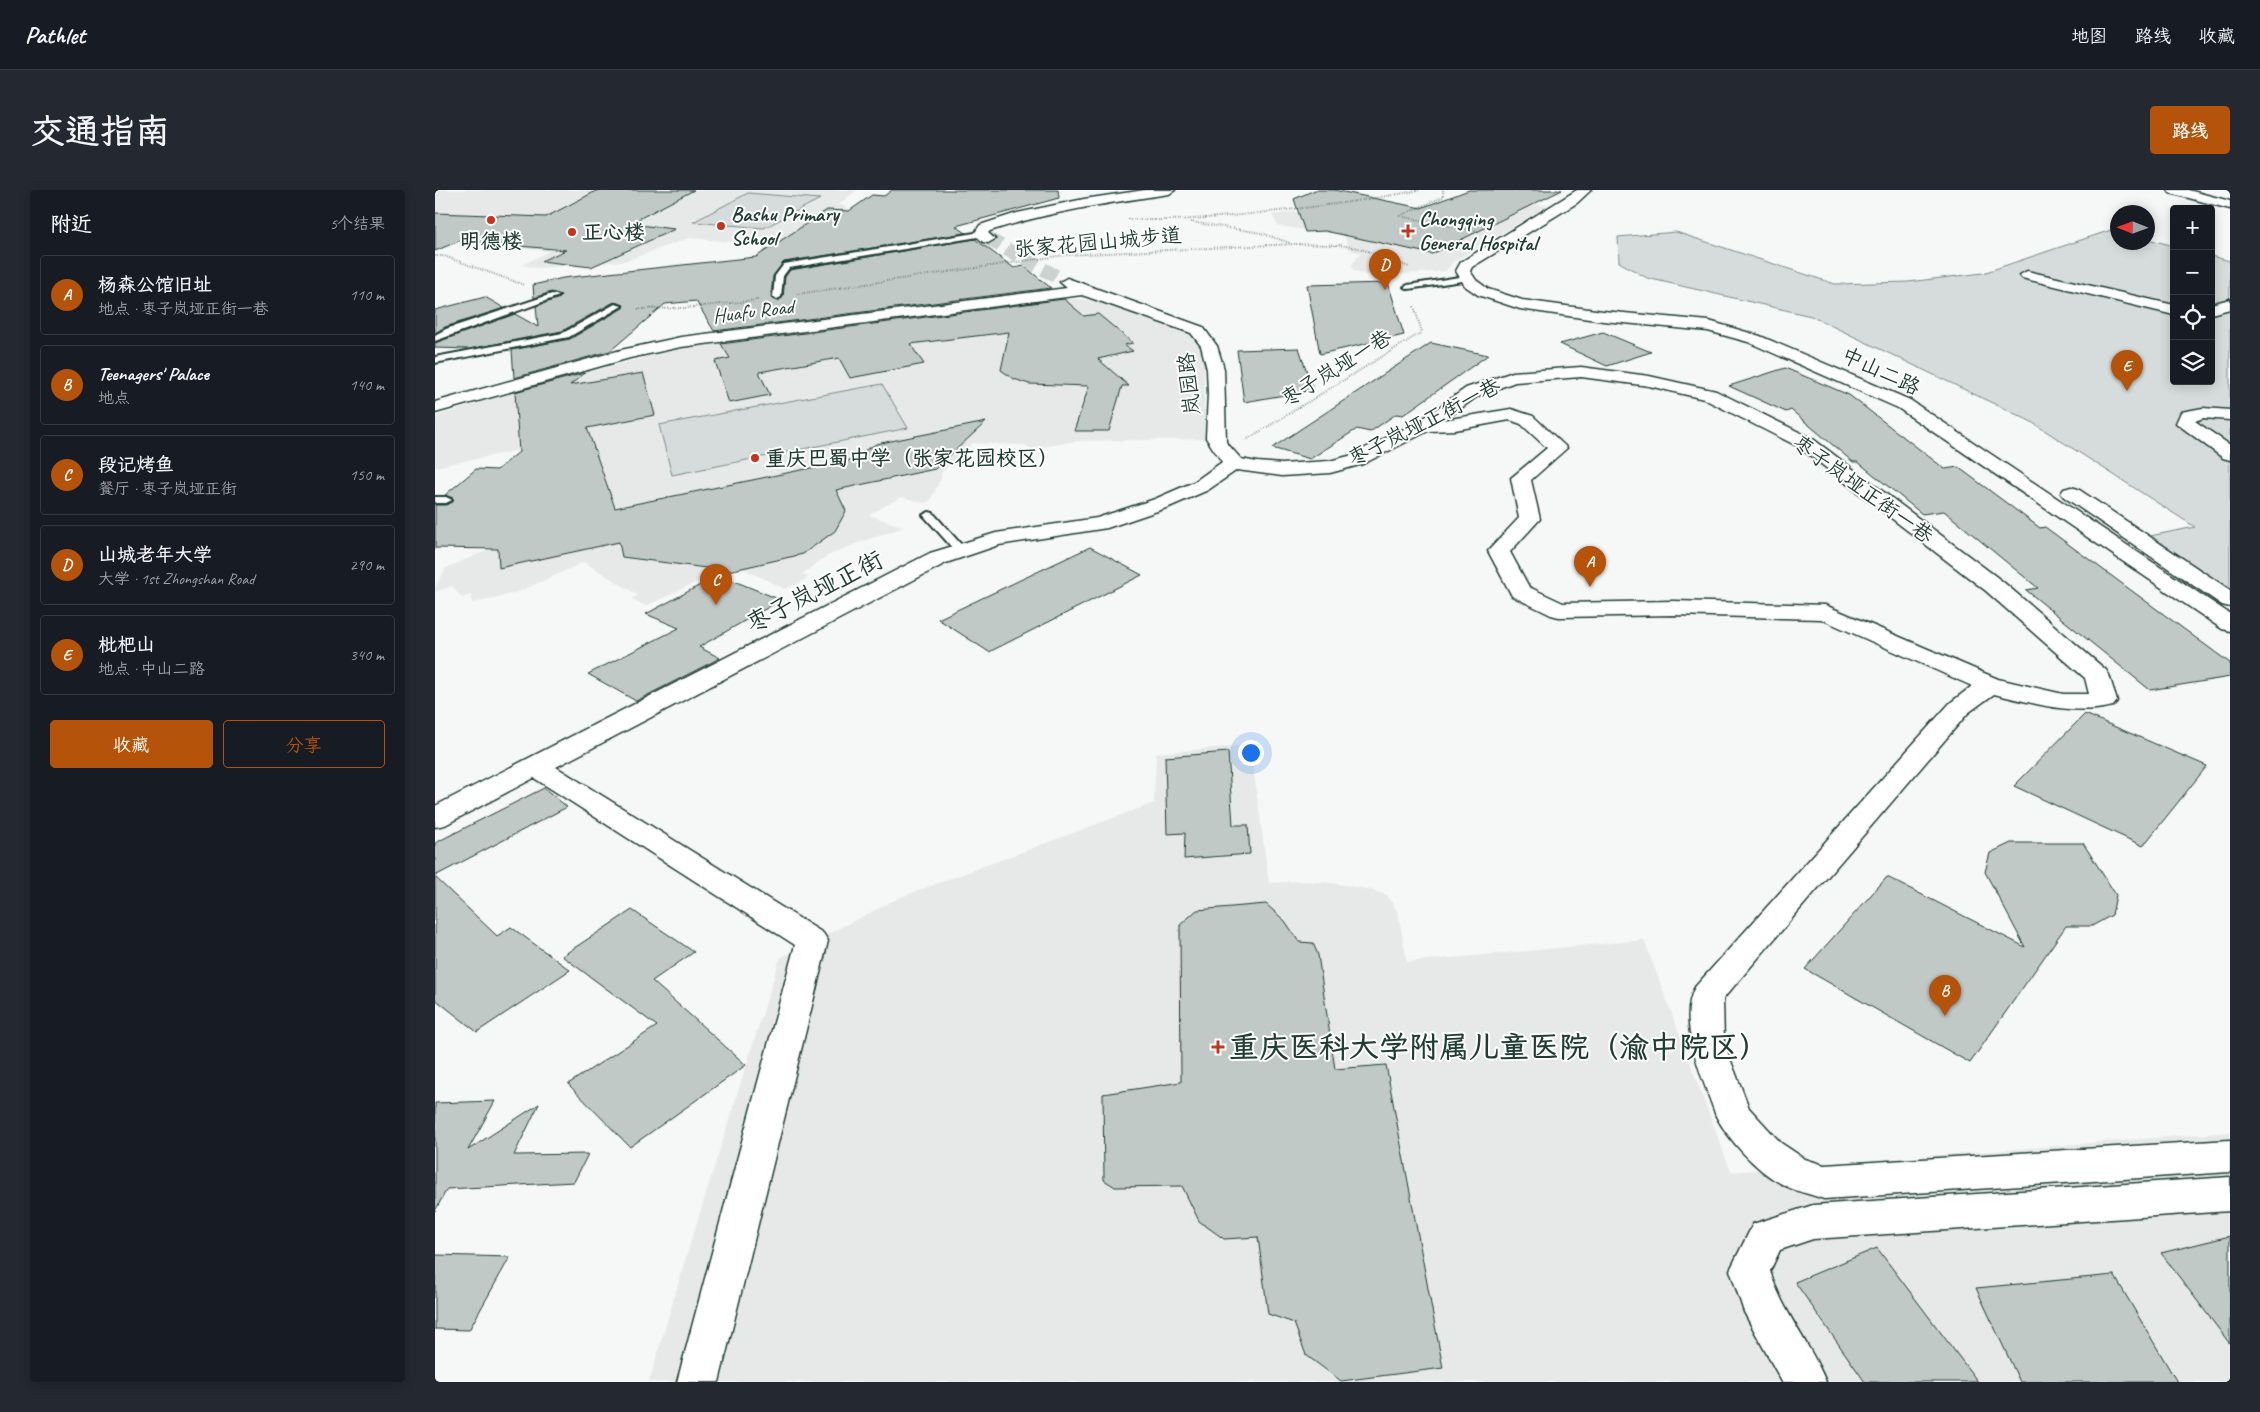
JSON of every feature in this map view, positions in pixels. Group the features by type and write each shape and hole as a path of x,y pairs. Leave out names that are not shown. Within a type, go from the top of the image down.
{"street":[{"path":"985,236 985,228 1022,216 1084,203 1169,190"},
{"path":"2174,190 2230,205"},
{"path":"1592,192 1481,264 1479,272 1474,278 1463,271 1466,265 1511,237 1573,200 1592,192"},
{"path":"2027,275 2170,309"},
{"path":"1056,276 1083,290"},
{"name":"中山二路","path":"1474,278 1514,296 1554,305 1711,320 1761,332 1920,395"},
{"name":"中山二路","path":"1474,278 1475,287 1494,297 1534,307 1709,326 1754,339 1904,404 2230,624"},
{"name":"Huafu Road","path":"435,408 627,354 681,342 1083,290"},
{"name":"岚园路","path":"1083,290 1204,334 1214,364 1217,411 1215,437 1229,458"},
{"path":"2219,307 2230,318"},
{"name":"枣子岚垭正街一巷","path":"1229,458 1257,468 1282,470 1330,468 1356,460 1424,426 1472,392 1513,377 1581,372 1649,381 1710,395 1806,443 1994,586 2097,675 2103,701 2063,702 1990,685"},
{"path":"2230,416 2203,413 2187,416 2185,423 2230,454"},
{"path":"1424,426 1455,425 1511,414 1527,420 1558,448 1521,478 1530,519 1499,551 1520,591 1559,610 1673,608 1825,612 1990,685 1959,708 1707,996 1707,1043 1734,1116 1768,1154 1793,1172 1824,1182 2230,1156"},
{"name":"枣子岚垭正街","path":"435,818 938,558 996,539 1100,524 1162,503 1201,486 1229,458"},
{"path":"2059,485 2230,600"},
{"path":"535,766 811,941 697,1382"},
{"path":"1805,1382 1757,1298 1750,1270 1767,1237 1813,1222 2230,1194"}],"lane":[{"path":"777,298 778,275 780,270 787,266 985,236"},
{"path":"1408,287 1474,278"},
{"path":"435,338 449,331 555,296"},
{"path":"435,360 566,335 618,306"},
{"path":"929,514 961,551"}],"path":[{"path":"1186,221 1366,201 1420,190"},
{"path":"1443,190 1443,197 1399,216 1511,237"},
{"path":"1120,216 1129,219 1186,221 1261,233 1293,244"},
{"name":"张家花园山城步道","path":"797,294 1065,255 1293,244 1339,245 1359,248 1400,265"},
{"name":"枣子岚垭一巷","path":"1229,458 1286,418 1422,332 1408,287"}],"shaded area":[{"path":"435,190 857,190 839,204 856,213 820,241 772,246 689,238 625,261 536,268 522,265 549,251 489,246 435,231"},
{"path":"748,193 820,199 764,228 693,222"},
{"name":"Chongqing General Hospital","path":"1469,194 1547,206 1453,262 1446,271 1377,276 1355,271 1351,266 1361,253 1350,250 1344,235 1278,226 1272,215 1384,200 1410,208"},
{"path":"2110,230 2110,250 2155,250 2155,241 2170,245 2170,385 2215,385 2215,257 2230,261 2230,589 2150,536 2195,527 2030,421 1811,316 1647,278 1619,262 1618,237 1676,232 1835,284 1908,282 1983,273"},
{"name":"重庆巴蜀中学（张家花园校区）","path":"1073,299 1101,301 1183,329 1193,335 1198,342 1204,363 1205,439 1077,441 1031,449 1025,445 973,443 941,473 941,478 930,501 925,503 901,497 869,515 904,527 855,544 825,557 802,574 809,576 798,584 785,589 734,564 646,606 632,599 638,595 584,562 521,591 483,601 472,603 471,595 462,598 452,586 435,592 435,587 446,568 510,541 549,444 435,467 435,417 510,392 697,344 1035,301"},
{"path":"882,384 908,428 672,475 659,425"},
{"name":"重庆医科大学附属儿童医院（渝中院区）","path":"1250,745 1269,883 1298,881 1333,883 1367,889 1387,895 1398,913 1407,962 1644,940 1731,1172 2230,1132 2230,1210 2228,1222 2230,1224 2230,1382 649,1382 780,958 901,897 1154,803 1156,753"}],"building":[{"path":"598,190 694,190 629,224 675,229 591,267 541,261 566,250 459,241 435,251 435,213 546,217"},
{"path":"892,190 1058,190 1059,198 956,226 966,233 784,262 773,276 771,298 778,301 783,297 785,277 790,270 975,239 1014,268 1024,266 1051,288 714,331 696,301 665,304 610,351 514,378 512,350 570,339 623,308 624,305 614,302 562,331 469,349 435,348 435,343 515,314 538,327 536,306 560,298 561,295 551,292 534,298 533,285 563,278 756,257 827,210 849,211 872,195 884,196"},
{"name":"Chongqing General Hospital","path":"1315,190 1334,190 1421,208 1469,190 1562,190 1432,254 1325,231 1305,232 1294,199"},
{"path":"1388,283 1404,335 1320,354 1307,285"},
{"path":"485,297 504,308 445,327 435,333 435,310"},
{"path":"1064,299 1084,316 1098,314 1133,343 1124,345 1133,351 1098,359 1129,386 1122,386 1109,431 1074,431 1089,386 1029,384 1014,379 1001,370 1009,332 910,344 924,364 850,378 839,358 759,372 770,395 729,403 715,361 730,358 721,344"},
{"path":"1603,332 1651,352 1607,366 1560,344"},
{"path":"1431,343 1488,355 1403,415 1396,414 1370,432 1357,429 1310,459 1272,448"},
{"path":"1299,348 1313,390 1244,402 1237,350"},
{"path":"1785,368 1849,395 1945,469 1958,467 2040,528 2045,527 2230,663 2230,677 2150,690 2026,590 2038,588 1944,511 1922,514 1858,462 1853,462 1791,410 1786,412 1729,386"},
{"path":"585,373 570,385 643,373 655,415 587,428 615,508 860,458 864,451 876,444 986,422 935,469 836,490 846,511 835,531 803,554 729,571 622,557 619,542 499,568 498,549 435,548 435,505 446,505 453,502 453,498 445,495 476,469 497,470 519,452 515,392"},
{"path":"1090,547 1142,575 989,652 938,619"},
{"path":"719,575 781,600 699,647 720,658 636,701 588,674 679,628 646,614"},
{"path":"2085,714 2207,766 2143,846 2014,786"},
{"path":"1228,752 1233,825 1248,825 1250,854 1184,859 1185,833 1167,834 1165,757"},
{"path":"544,788 567,807 435,876 435,843"},
{"path":"2011,843 2083,843 2116,895 2112,915 2092,926 2066,926 1970,1063 1805,969 1887,877 2025,947 1985,872 1990,853"},
{"path":"435,877 497,936 511,927 570,970 477,1032 435,999"},
{"path":"1266,904 1285,921 1299,942 1313,943 1318,955 1335,1069 1386,1065 1443,1368 1341,1381 1306,1355 1294,1323 1268,1314 1258,1237 1224,1239 1199,1221 1182,1186 1115,1187 1104,1180 1103,1094 1181,1082 1180,925 1197,910"},
{"path":"632,910 694,952 652,981 746,1065 630,1147 568,1084 657,1026 562,956"},
{"path":"495,1101 468,1150 539,1104 514,1155 588,1154 574,1182 447,1189 435,1211 435,1103"},
{"path":"2230,1236 2230,1344 2161,1253"},
{"path":"1877,1248 1978,1382 1865,1382 1795,1282"},
{"path":"435,1255 510,1257 469,1330 435,1329"},
{"path":"2114,1275 2177,1382 2020,1382 1976,1288"}],"tunnel":[{"path":"988,239 1056,276"}],"place":[{"name":"明德楼","path":"491,220"},
{"name":"Bashu Primary School","path":"721,226"},
{"name":"Chongqing General Hospital","path":"1408,231"},
{"name":"正心楼","path":"572,232"},
{"name":"山城老年大学","path":"1385,290"},
{"name":"枇杷山","path":"2127,391"},
{"name":"重庆巴蜀中学（张家花园校区）","path":"755,458"},
{"name":"杨森公馆旧址","path":"1590,587"},
{"name":"段记烤鱼","path":"716,605"},
{"name":"Teenagers' Palace","path":"1945,1016"},
{"name":"重庆医科大学附属儿童医院（渝中院区）","path":"1218,1047"}]}
